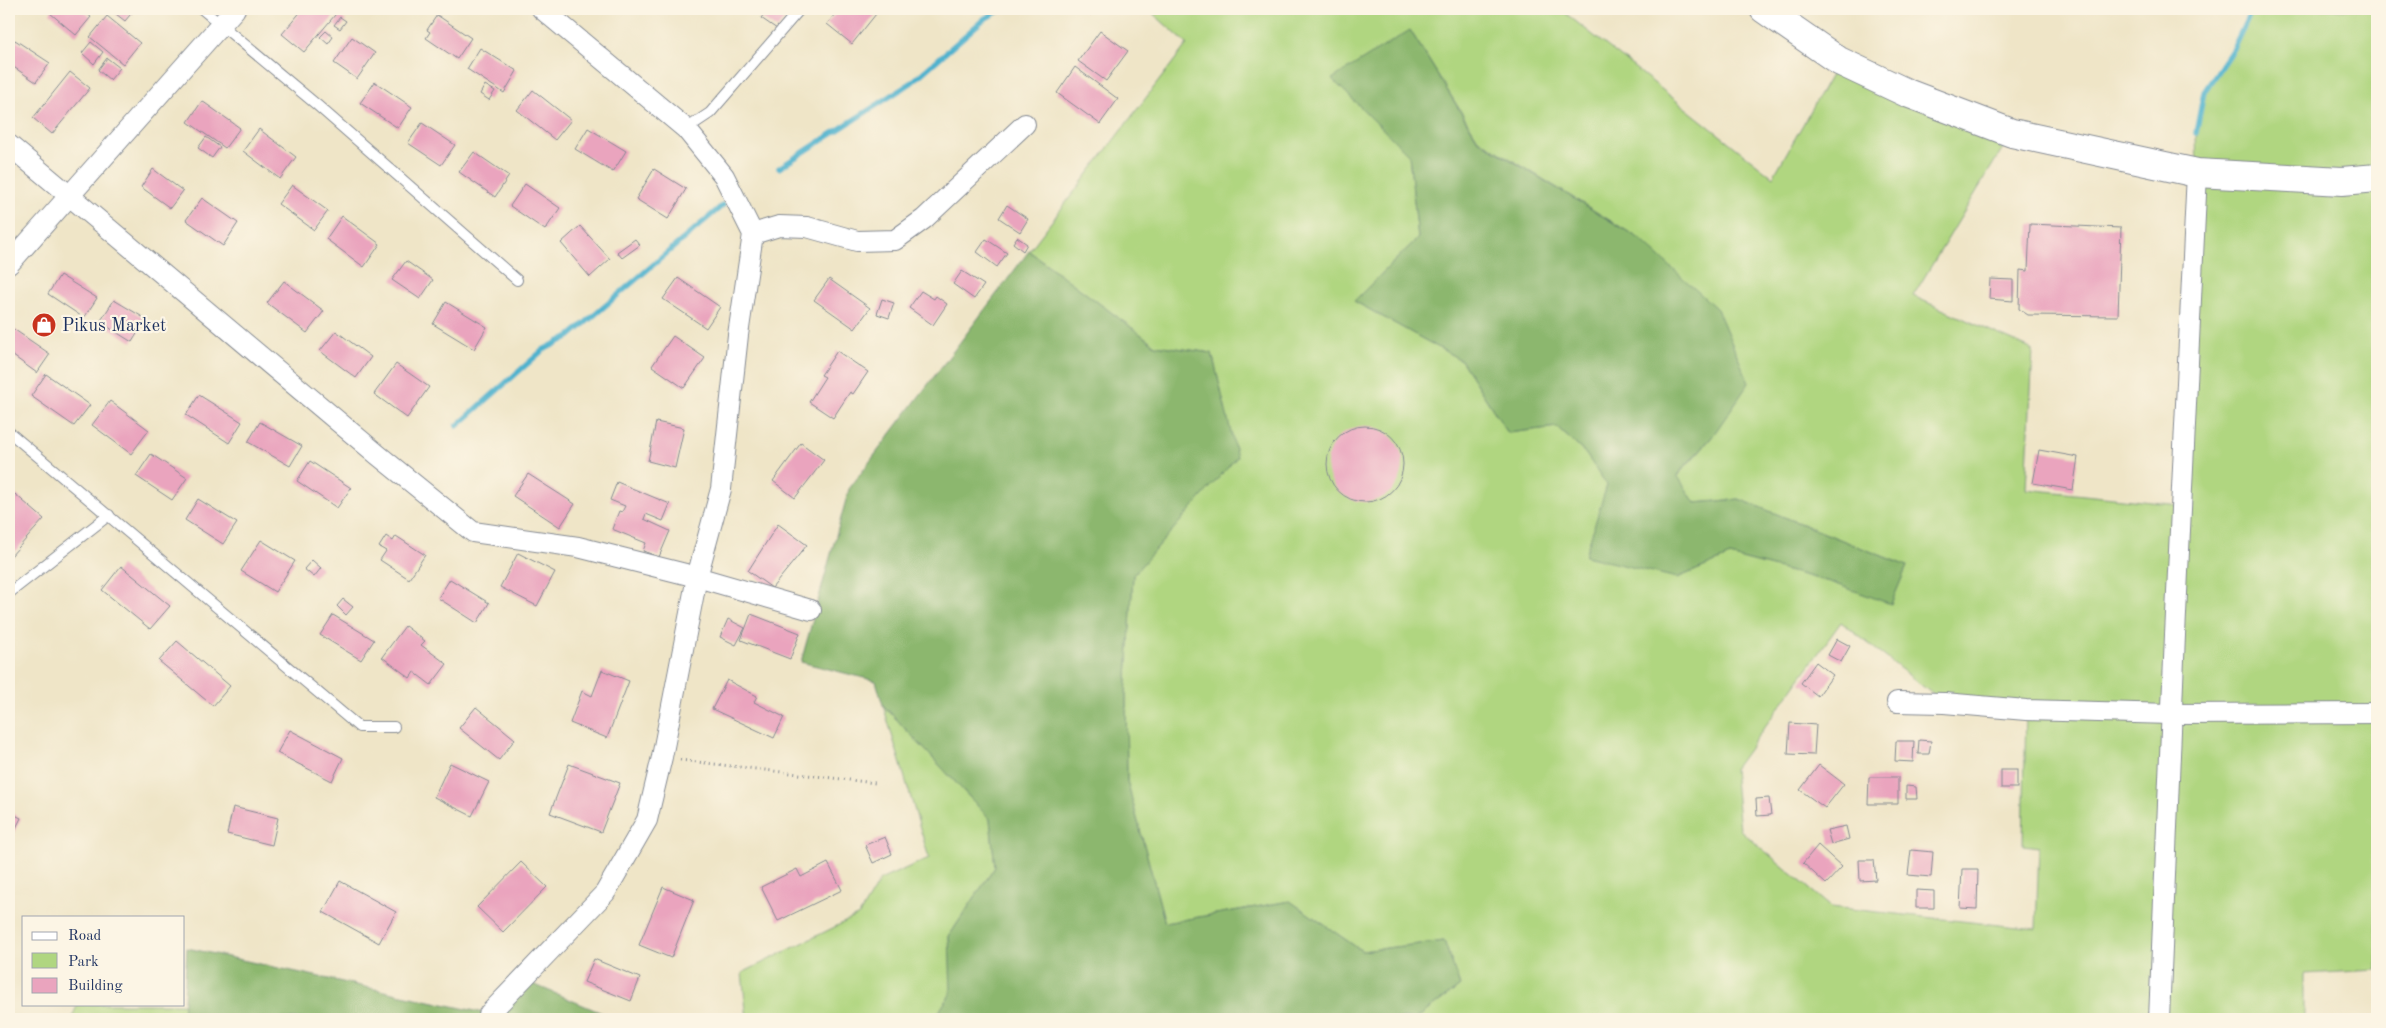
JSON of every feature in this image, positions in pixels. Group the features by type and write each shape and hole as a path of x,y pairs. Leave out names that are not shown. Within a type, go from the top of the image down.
{"street":[{"path":"9,264 235,9"},
{"path":"489,1014 605,893 647,820 662,757 697,577 721,489 738,335 753,234 724,176 686,129 542,9"},
{"path":"1764,9 1839,60 1907,93 2012,133 2198,173 2342,181 2377,178"},
{"path":"753,234 779,226 807,227 856,241 895,240 924,219 1025,124"},
{"path":"9,145 69,198 474,532 578,547 697,577 811,610"},
{"path":"2159,1019 2171,714 2198,173"},
{"path":"1897,702 1944,703 2026,710 2171,714 2377,714"}],"lane":[{"path":"202,9 220,26 317,105 518,280"},
{"path":"686,129 710,113 800,9"},
{"path":"9,432 359,727 394,727"},
{"path":"9,593 109,515"}],"path":[{"path":"1090,9 1093,18"},
{"path":"662,757 875,783"}],"green space":[{"path":"1148,9 1560,9 1773,177 1839,61 2012,133 1913,296 2033,350 2026,489 2180,505 2197,173 2196,133 2204,92 2234,47 2252,9 2377,9 2377,970 2304,974 2304,1019 1416,1019 1460,986 1444,941 1362,951 1290,901 1165,923 1127,781 1126,696 1133,575 1236,457 1212,353 1155,345 1029,251 1187,44","holes":["1410,30 1478,139 1640,239 1712,437 1677,476 1695,503 1739,499 1907,566 1891,603 1830,582 1730,556 1677,578 1585,453 1557,427 1508,433 1461,360 1354,301 1418,238 1409,155","1841,622 1944,703 2026,710 2023,845 2039,847 2036,929 1831,907 1740,830 1734,769"]},
{"path":"1410,30 1478,140 1640,239 1717,309 1749,383 1712,437 1677,475 1695,503 1739,499 1907,566 1891,604 1830,582 1730,556 1677,578 1585,556 1607,485 1585,453 1557,427 1508,433 1461,360 1354,301 1418,238 1409,155 1332,79"},
{"path":"1029,251 1155,345 1212,353 1237,457 1133,575 1126,696 1127,781 1165,923 1290,901 1362,951 1444,941 1460,986 1416,1019 934,1019 951,993 949,936 995,867 990,819 883,705 876,681 801,662 849,489"},
{"path":"883,705 990,819 995,867 949,936 952,993 934,1019 747,1019 742,973 859,915 880,880 929,858"},
{"path":"187,948 489,1014 521,979 616,1019 183,1019"},
{"path":"77,1006 184,1006 183,1019 71,1019"}],"building":[{"path":"53,9 81,9 91,17 76,35 50,13"},
{"path":"120,9 135,9 125,21 116,14"},
{"path":"303,9 340,9 304,52 282,34"},
{"path":"768,9 781,9 788,14 777,29 761,18"},
{"path":"839,9 880,9 852,44 827,24"},
{"path":"437,15 471,38 457,59 426,38 430,32 427,30"},
{"path":"107,16 140,43 123,64 90,37"},
{"path":"340,17 346,21 340,29 334,25"},
{"path":"326,31 333,37 328,44 320,37"},
{"path":"1100,31 1128,51 1106,81 1078,61"},
{"path":"352,37 375,53 357,79 334,63"},
{"path":"15,40 50,63 36,82 9,64 9,50"},
{"path":"91,42 103,52 94,64 82,53"},
{"path":"480,48 517,71 504,93 467,69"},
{"path":"107,58 120,68 110,80 98,70"},
{"path":"1075,67 1118,99 1100,124 1057,93"},
{"path":"70,72 90,88 52,134 33,118"},
{"path":"375,82 412,107 398,128 360,103"},
{"path":"485,85 495,91 489,100 480,94"},
{"path":"533,90 571,120 555,140 517,110"},
{"path":"202,101 240,128 225,148 188,122"},
{"path":"422,123 455,145 441,165 408,143"},
{"path":"588,128 626,151 613,172 575,149"},
{"path":"259,129 296,157 280,179 243,151"},
{"path":"206,137 220,147 212,158 198,148"},
{"path":"474,152 509,176 495,197 459,172"},
{"path":"153,169 183,191 170,208 141,187"},
{"path":"654,169 686,189 668,219 636,199"},
{"path":"525,184 560,208 545,230 510,206"},
{"path":"292,185 328,211 314,230 278,204"},
{"path":"202,198 238,223 223,246 186,220"},
{"path":"1007,205 1028,219 1020,232 999,218"},
{"path":"342,216 380,244 364,267 326,239"},
{"path":"2030,224 2121,228 2118,316 2028,315 2019,309 2020,270 2028,271"},
{"path":"580,226 610,259 590,277 561,243"},
{"path":"1017,237 1027,244 1023,251 1013,243"},
{"path":"635,239 640,245 622,258 617,252"},
{"path":"986,239 1007,253 997,267 977,252"},
{"path":"406,261 433,280 420,299 392,280"},
{"path":"962,271 984,285 974,299 953,284"},
{"path":"60,275 97,298 84,318 48,294"},
{"path":"678,278 720,307 706,328 663,299"},
{"path":"829,279 870,308 855,329 814,300"},
{"path":"1990,279 2013,280 2013,301 1989,299"},
{"path":"284,281 324,311 307,333 267,303"},
{"path":"921,291 934,299 936,296 947,304 933,325 909,308"},
{"path":"882,299 894,303 889,318 877,314"},
{"path":"114,300 146,319 132,342 100,322"},
{"path":"446,302 487,327 474,349 433,324"},
{"path":"12,328 50,354 37,373 9,353 9,334"},
{"path":"336,331 371,357 356,378 320,351"},
{"path":"673,336 705,358 684,388 652,366"},
{"path":"837,351 868,372 853,394 850,392 833,418 809,402 825,377 821,375"},
{"path":"396,364 429,387 407,418 374,394"},
{"path":"46,374 90,405 74,426 31,396"},
{"path":"199,395 242,422 229,443 186,415"},
{"path":"110,401 149,430 131,454 92,425"},
{"path":"260,422 302,446 290,466 248,442"},
{"path":"656,422 684,428 675,468 648,461"},
{"path":"1365,426 1380,429 1392,437 1400,449 1403,464 1400,479 1392,491 1380,499 1365,502 1350,499 1338,491 1330,479 1327,464 1330,449 1338,437 1350,429"},
{"path":"801,443 824,460 795,498 773,481"},
{"path":"2039,450 2078,457 2073,490 2033,483"},
{"path":"151,454 187,478 172,500 136,476"},
{"path":"310,461 351,488 337,508 297,481"},
{"path":"528,474 575,504 560,527 513,496"},
{"path":"617,482 670,504 663,521 646,514 644,519 670,531 659,557 643,551 646,543 612,529 619,511 622,512 625,506 610,500"},
{"path":"15,494 44,519 10,557 9,501"},
{"path":"198,499 237,523 223,544 185,520"},
{"path":"778,524 807,545 772,588 748,571"},
{"path":"386,536 393,541 396,536 425,555 409,579 380,560 386,551 379,547"},
{"path":"261,540 295,561 275,592 241,571"},
{"path":"518,553 555,572 537,606 500,587"},
{"path":"312,560 321,568 314,577 304,569"},
{"path":"121,566 170,606 150,629 102,590"},
{"path":"450,579 489,603 477,623 438,598"},
{"path":"343,599 353,607 346,615 337,606"},
{"path":"751,614 800,633 790,659 741,640"},
{"path":"333,615 374,640 361,660 320,635"},
{"path":"728,619 745,628 736,645 720,637"},
{"path":"405,626 425,641 421,645 447,664 431,685 414,672 410,678 382,657"},
{"path":"1837,639 1850,646 1841,662 1828,655"},
{"path":"177,641 230,686 213,706 159,661"},
{"path":"1816,662 1833,675 1818,696 1801,683"},
{"path":"602,670 629,681 607,738 570,723 582,691 592,696"},
{"path":"727,680 757,696 754,702 784,717 774,738 712,709"},
{"path":"476,707 515,739 499,760 459,728"},
{"path":"1790,723 1816,725 1814,755 1788,754"},
{"path":"290,730 343,758 332,781 277,753"},
{"path":"1919,740 1931,741 1929,754 1918,754"},
{"path":"1896,741 1914,741 1913,762 1895,761"},
{"path":"450,763 489,782 472,816 434,797"},
{"path":"569,764 620,783 601,832 550,813"},
{"path":"1819,765 1844,784 1825,808 1800,790"},
{"path":"2001,770 2017,770 2017,788 2001,788"},
{"path":"1869,777 1898,777 1898,804 1868,804"},
{"path":"1906,786 1916,787 1917,799 1906,799"},
{"path":"1769,798 1771,815 1757,816 1756,799"},
{"path":"233,807 278,818 272,845 227,834"},
{"path":"9,812 21,818 9,842"},
{"path":"1846,826 1849,839 1831,844 1827,830"},
{"path":"885,837 892,854 873,863 865,845"},
{"path":"1818,845 1842,867 1826,884 1803,863"},
{"path":"1911,850 1933,852 1931,877 1908,875"},
{"path":"1859,860 1874,860 1876,880 1860,881"},
{"path":"521,862 547,887 503,932 477,907"},
{"path":"828,863 842,890 778,921 761,887 797,869 801,877"},
{"path":"1962,869 1978,869 1977,909 1960,908"},
{"path":"340,881 396,912 379,943 323,912"},
{"path":"663,887 694,900 671,958 639,945"},
{"path":"1916,890 1934,891 1934,908 1916,908"},
{"path":"594,959 640,978 631,1001 584,982"}],"waterway":[{"path":"779,168 911,83 984,19 1002,9"},
{"path":"2196,133 2204,92 2234,47 2252,9"},
{"path":"457,426 543,350 570,336 723,205"}],"place":[{"name":"Pikus Market","path":"44,325"}]}
